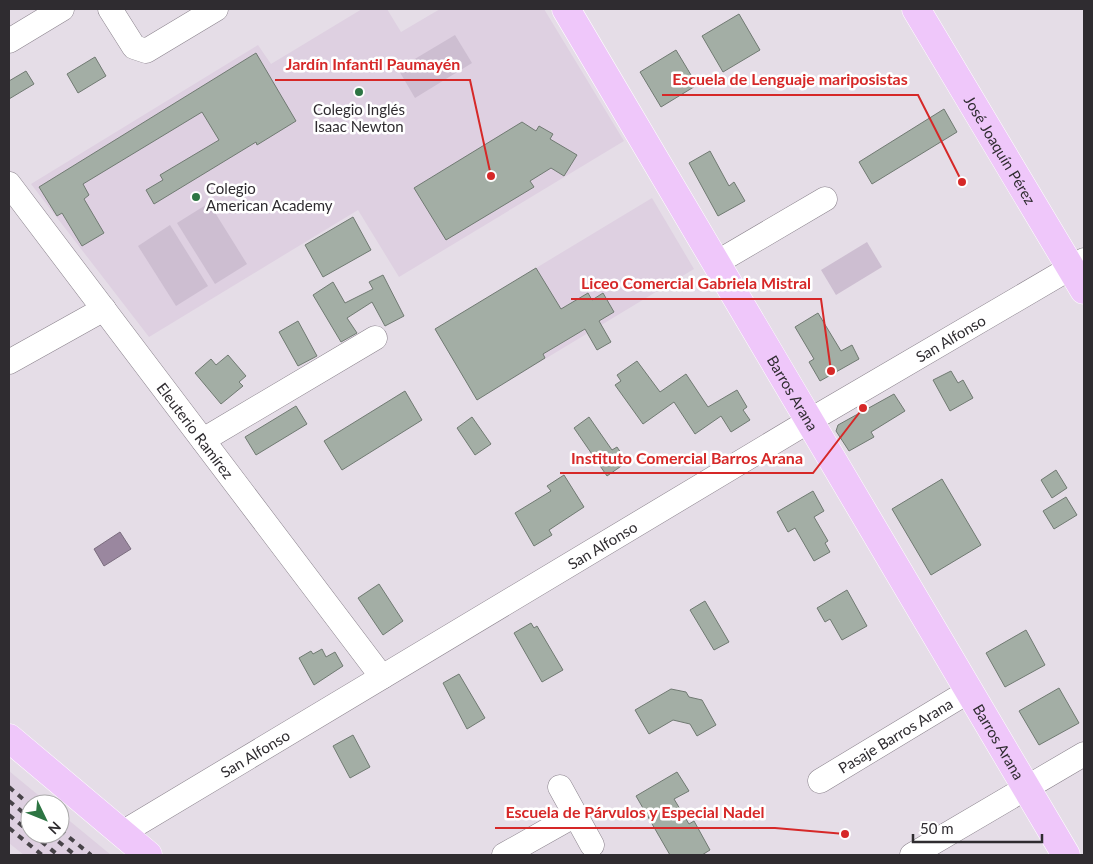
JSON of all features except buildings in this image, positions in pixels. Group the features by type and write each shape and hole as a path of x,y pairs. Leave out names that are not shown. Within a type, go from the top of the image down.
{"main road":[{"name":"Barros Arana","path":"566,9 1066,855"},
{"name":"José Joaquín Pérez","path":"917,9 1080,272"},
{"path":"9,738 148,855"}],"street":[{"path":"9,41 62,9"},
{"path":"110,9 134,47 146,51 216,9"},
{"name":"Eleuterio Ramírez","path":"9,184 382,677"},
{"path":"716,263 825,199"},
{"name":"San Alfonso","path":"122,833 809,421 1080,272"},
{"path":"9,362 104,309"},
{"path":"203,440 375,338"},
{"name":"Pasaje Barros Arana","path":"820,781 969,691"},
{"path":"912,855 1084,754"},
{"path":"560,787 592,845"},
{"path":"504,855 575,815"}],"shaded area":[{"path":"362,9 387,9 401,32 440,9 544,9 624,141 399,277 358,210 149,337 31,184 258,45 271,64"},
{"path":"455,35 472,63 415,98 398,69"},
{"path":"652,198 694,269 477,400 435,329"},
{"path":"209,203 247,264 215,284 177,223"},
{"path":"170,225 208,286 176,306 138,246"},
{"path":"867,242 882,267 836,295 821,270"},
{"path":"120,532 131,549 104,566 94,549"},
{"path":"9,771 37,794 20,794 20,844 70,844 70,821 111,855 24,855 9,843"}],"railway":[{"path":"9,787 20,796"},
{"path":"9,801 20,810"},
{"path":"9,815 20,824"},
{"path":"9,828 42,855"},
{"path":"70,838 91,855"},
{"path":"44,844 58,855"},
{"path":"61,844 75,855"}],"place":[{"name":"Colegio Inglés Isaac Newton","path":"359,92"},
{"name":"Jardín Infantil Paumayén","path":"491,176"},
{"name":"Escuela de Lenguaje mariposistas","path":"962,182"},
{"name":"Colegio American Academy","path":"196,197"},
{"name":"Liceo Comercial Gabriela Mistral","path":"831,371"},
{"name":"Instituto Comercial Barros Arana","path":"863,408"},
{"name":"Escuela de Párvulos y Especial Nadel","path":"845,834"}]}
